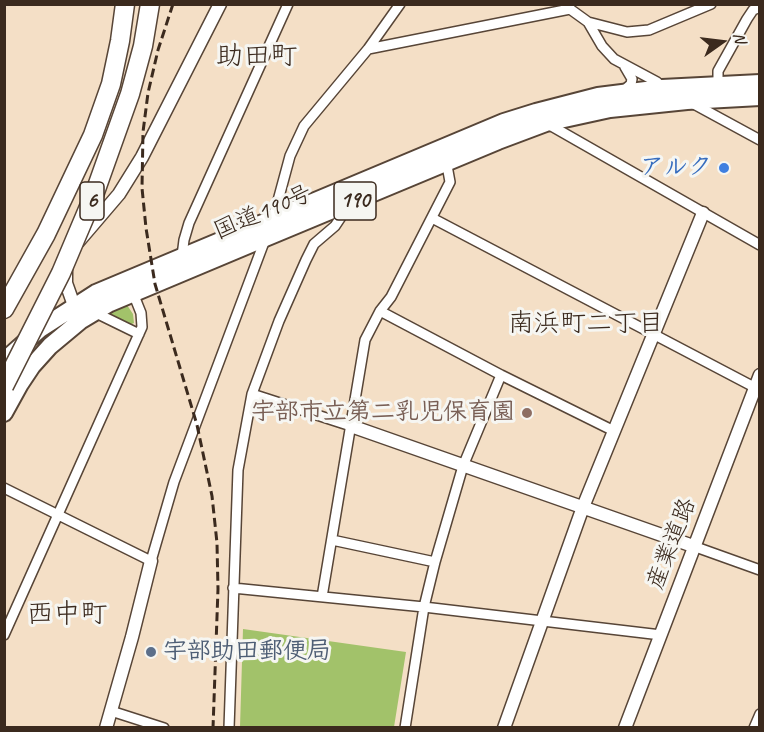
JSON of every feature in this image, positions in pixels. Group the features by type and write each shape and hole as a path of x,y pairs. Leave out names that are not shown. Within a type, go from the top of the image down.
{"highway":[{"name":"6","path":"4,309 46,234 93,135 111,84 125,4"},
{"name":"6","path":"4,386 61,273 94,195 133,85 150,4"},
{"name":"国道190号","path":"4,413 32,366 82,313 96,293 265,238 341,207 536,111 622,93 759,83"},
{"name":"国道190号","path":"4,361 40,329 132,293 185,263 272,221 445,155 546,123 610,109 759,97"}],"street":[{"path":"139,334 82,313 66,284 66,261 79,241 119,194 142,157 220,4"},
{"path":"185,263 184,240 189,223 288,4"},
{"path":"106,728 174,482 246,295 272,221 290,156 304,126 368,49 400,4"},
{"path":"588,22 627,32 649,30 711,4"},
{"path":"368,49 570,7 588,22 602,46 614,59 759,140"},
{"path":"718,85 718,70 747,19 753,10 759,7"},
{"path":"621,63 632,79 631,84 622,93"},
{"path":"546,123 759,245"},
{"path":"322,597 365,340 380,311 391,297 450,182 445,155"},
{"path":"229,728 237,470 252,394 279,321 306,260 314,244 322,235 336,226 341,217 341,207"},
{"path":"504,728 583,507 702,213"},
{"path":"432,218 754,387"},
{"path":"4,635 142,327 141,313 132,293"},
{"path":"380,311 614,431"},
{"path":"405,728 424,607 435,562 463,466 501,375"},
{"name":"産業道路","path":"625,728 759,375"},
{"path":"252,394 351,426 759,570"},
{"path":"4,488 151,561"},
{"path":"332,540 435,562"},
{"path":"233,588 424,607 661,635"},
{"path":"111,711 164,728"},
{"path":"754,728 759,714"}],"green space":[{"path":"127,305 133,314 134,323 130,325 109,316 111,313"},
{"path":"243,629 406,652 394,727 240,727"}],"railway":[{"path":"173,4 158,50 148,93 143,132 142,188 155,284 197,425 212,496 217,543 218,589 213,728"}],"place":[{"name":"アルク","path":"724,168"},
{"name":"宇部市立第二乳児保育園","path":"527,413"},
{"name":"宇部助田郵便局","path":"151,652"}],"district":[{"name":"助田町","path":"257,57"},
{"name":"南浜町二丁目","path":"586,324"},
{"name":"西中町","path":"67,615"}]}
